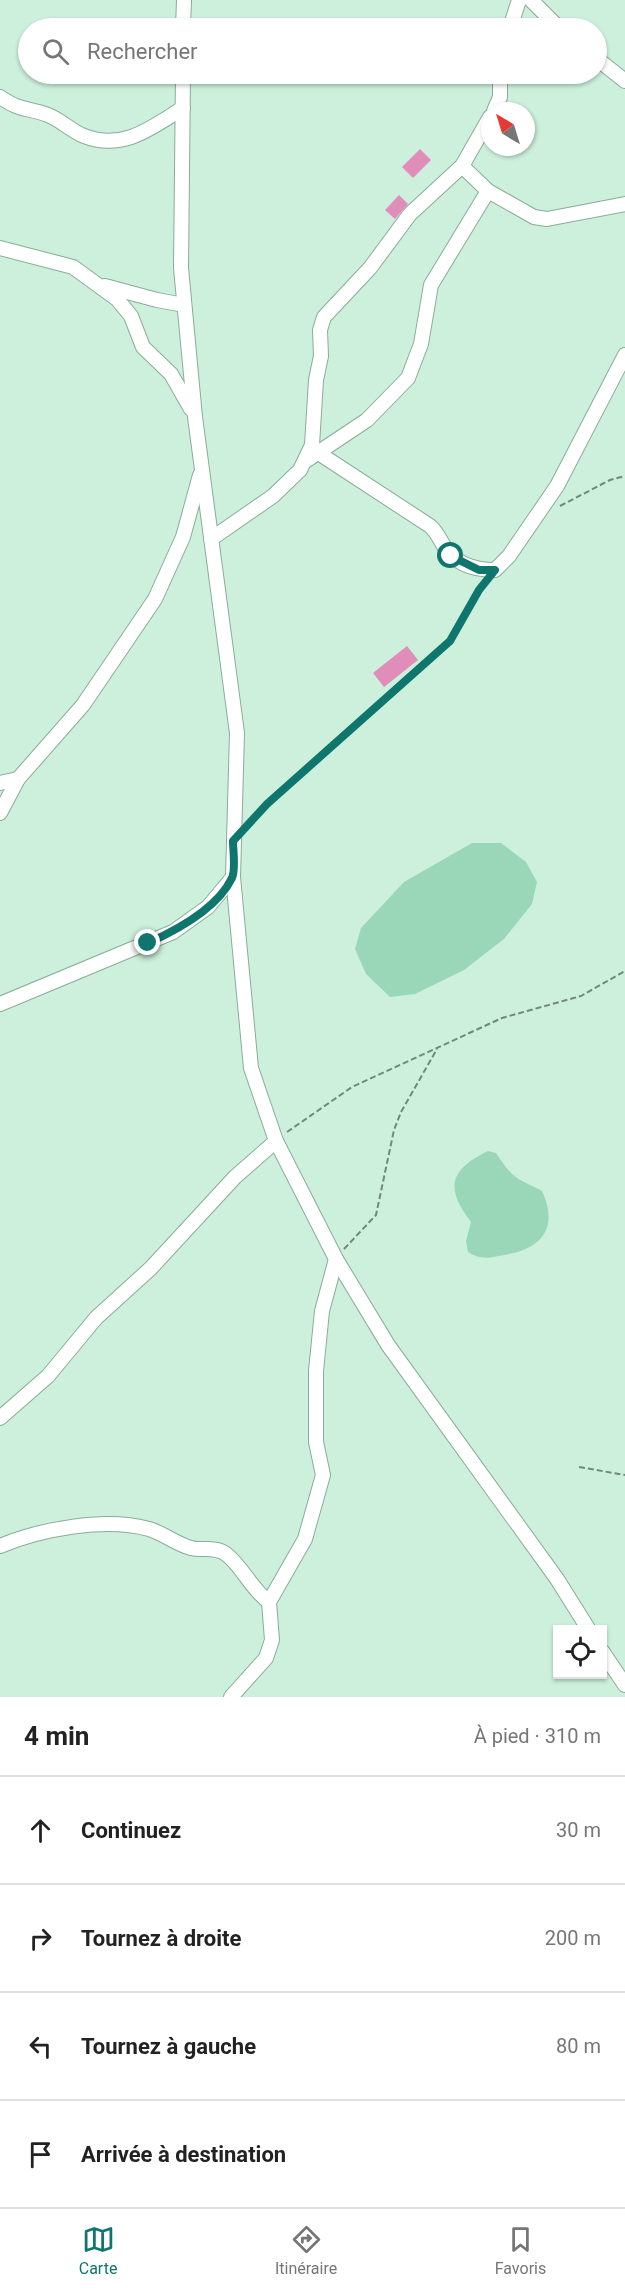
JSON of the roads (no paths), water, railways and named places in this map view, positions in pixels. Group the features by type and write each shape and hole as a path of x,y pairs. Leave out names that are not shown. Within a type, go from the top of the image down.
{"street":[{"path":"183,18 184,0"},
{"path":"513,18 519,0"},
{"path":"531,0 549,18"},
{"path":"607,66 625,81"},
{"path":"183,84 181,268 195,417 237,733 233,877 251,1068 276,1141 336,1259 388,1345 557,1579 586,1625"},
{"path":"498,102 500,84"},
{"path":"0,97 16,108 47,115 71,130 101,141 118,142 135,137 183,108"},
{"path":"307,460 315,425 316,380 321,356 320,330 324,317 370,268 410,214 462,166 481,133"},
{"path":"462,166 488,191 534,217 547,219 625,204"},
{"path":"211,539 282,489 307,460 367,420 408,378 422,344 431,285 488,191"},
{"path":"0,248 73,267 125,308 143,347 171,374 195,417"},
{"path":"97,284 184,305"},
{"path":"320,453 430,526 436,531 451,556 479,570 495,570 509,555 557,486 625,355"},
{"path":"0,813 18,779 83,705 155,599 183,537 202,470"},
{"path":"0,783 18,779"},
{"path":"0,1004 173,932 208,907 233,877"},
{"path":"0,1418 48,1376 96,1318 151,1268 235,1177 276,1141"},
{"path":"231,1697 266,1658 272,1640 269,1602 305,1539 322,1475 316,1442 316,1371 322,1311 336,1259"},
{"path":"0,1546 32,1533 61,1529 122,1524 150,1529 192,1548 207,1548 225,1553 255,1592 269,1602"},
{"path":"607,1657 625,1685"}]}
